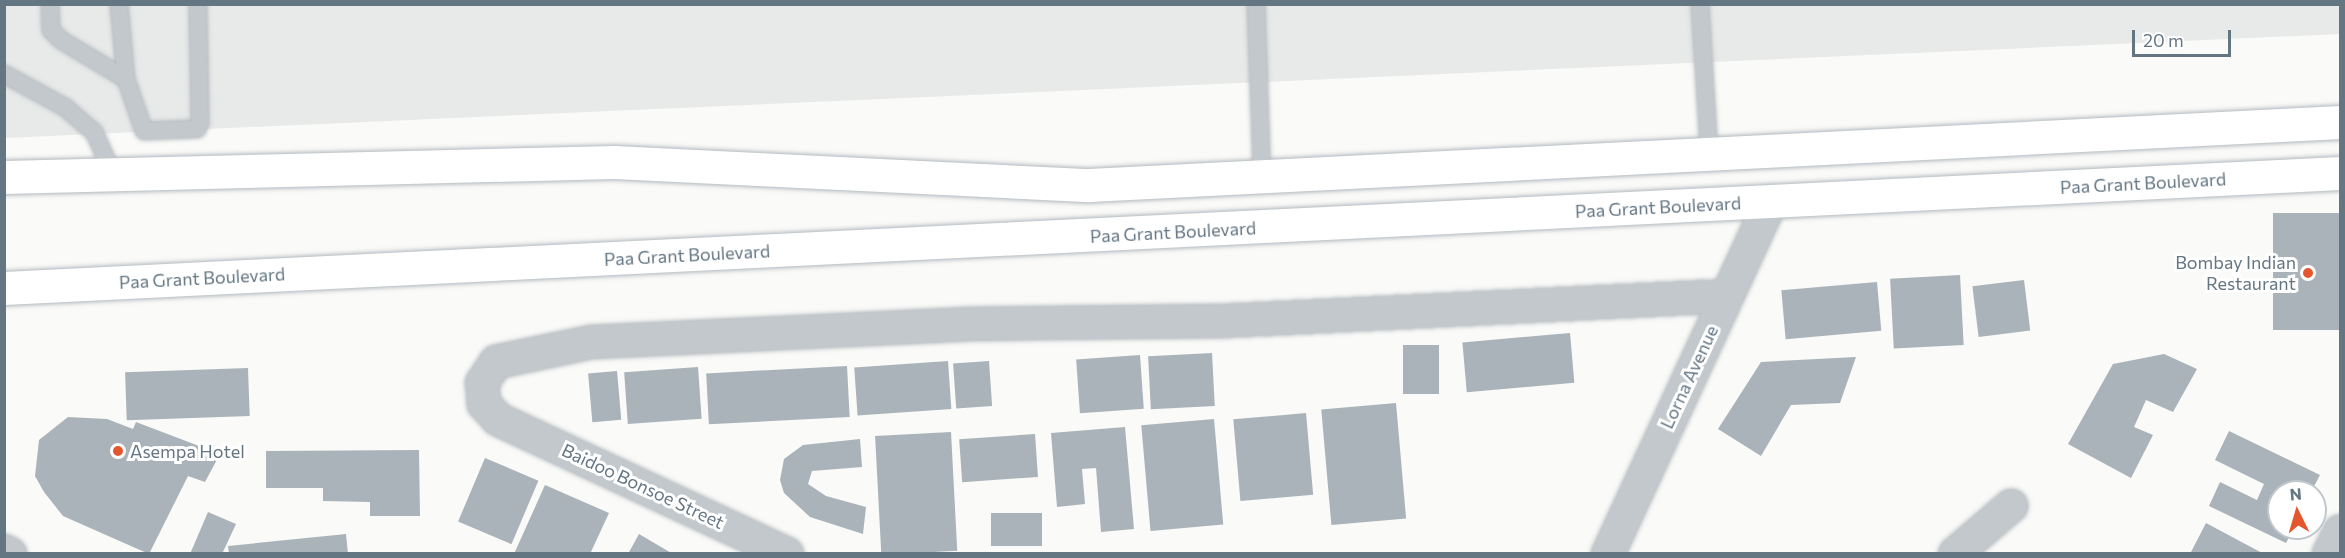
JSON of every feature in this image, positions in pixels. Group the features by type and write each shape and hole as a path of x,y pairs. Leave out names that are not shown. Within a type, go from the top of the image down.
{"main road":[{"path":"4,177 614,162 1089,185 1262,174 2340,122"},
{"path":"2113,132 2117,184"},
{"name":"Paa Grant Boulevard","path":"4,288 1091,237 2340,173"},
{"path":"1089,185 1091,237"}],"street":[{"name":"Lorna Avenue","path":"1608,554 1771,201"},
{"name":"Baidoo Bonsoe Street","path":"787,554 498,420 484,404 482,383 496,362 592,342 967,324 1234,321 1726,296"},
{"path":"1955,554 2012,506"},
{"path":"2329,554 2340,531"},
{"path":"4,551 10,554"}],"lane":[{"path":"50,4 51,30 61,40 126,79"},
{"path":"119,4 126,79 144,131 197,129 198,4"},
{"path":"1256,4 1262,174"},
{"path":"1700,4 1709,152"},
{"path":"4,74 66,108 94,132 114,176"}],"shaded area":[{"path":"2340,4 2340,34 5,138 4,5"}],"building":[{"name":"Bombay Indian Restaurant","path":"2273,213 2340,213 2340,330 2273,330"},
{"path":"1960,275 1964,345 1894,349 1890,279"},
{"path":"2024,280 2030,331 1979,337 1972,286"},
{"path":"1877,282 1881,331 1786,339 1781,290"},
{"path":"1570,333 1574,383 1467,392 1462,342"},
{"path":"1403,345 1439,345 1439,394 1403,394"},
{"path":"1212,353 1215,406 1151,409 1148,356"},
{"path":"2164,354 2197,369 2173,412 2146,400 2134,427 2153,435 2131,478 2068,444 2113,364"},
{"path":"1140,355 1144,409 1080,413 1076,359"},
{"path":"1856,357 1840,403 1791,405 1761,456 1718,429 1761,362"},
{"path":"948,361 951,409 858,415 854,368"},
{"path":"989,361 992,406 956,408 953,364"},
{"path":"847,366 850,417 709,424 706,373"},
{"path":"698,367 702,419 628,424 624,372"},
{"path":"248,368 250,416 127,420 125,372"},
{"path":"617,371 621,420 592,422 588,374"},
{"path":"1396,403 1406,519 1331,525 1321,410"},
{"path":"1306,413 1313,495 1240,501 1233,419"},
{"path":"68,417 107,419 133,429 136,422 220,454 205,482 188,476 149,554 63,516 44,492 35,476 39,440"},
{"path":"1214,419 1223,525 1151,531 1141,425"},
{"path":"1125,427 1134,529 1101,532 1096,468 1082,469 1085,504 1057,507 1051,433"},
{"path":"2229,431 2320,475 2317,480 2267,480 2267,534 2209,506 2220,482 2257,500 2264,484 2215,460"},
{"path":"951,432 957,551 881,554 875,436"},
{"path":"1035,434 1038,477 962,482 959,439"},
{"path":"860,439 862,467 812,471 808,484 826,496 866,507 863,534 810,517 784,493 780,480 784,459 803,445"},
{"path":"419,450 420,516 370,516 370,502 323,501 323,488 266,488 266,451"},
{"path":"485,458 538,481 511,544 458,522"},
{"path":"545,485 609,513 590,554 514,554"},
{"path":"208,512 236,524 222,554 190,554"},
{"path":"991,513 1042,513 1042,546 991,546"},
{"path":"2206,523 2264,554 2190,554"},
{"path":"346,534 348,554 229,554 228,546"},
{"path":"639,534 673,554 628,554"}],"place":[{"name":"Bombay Indian Restaurant","path":"2308,273"},
{"name":"Asempa Hotel","path":"118,451"}]}
